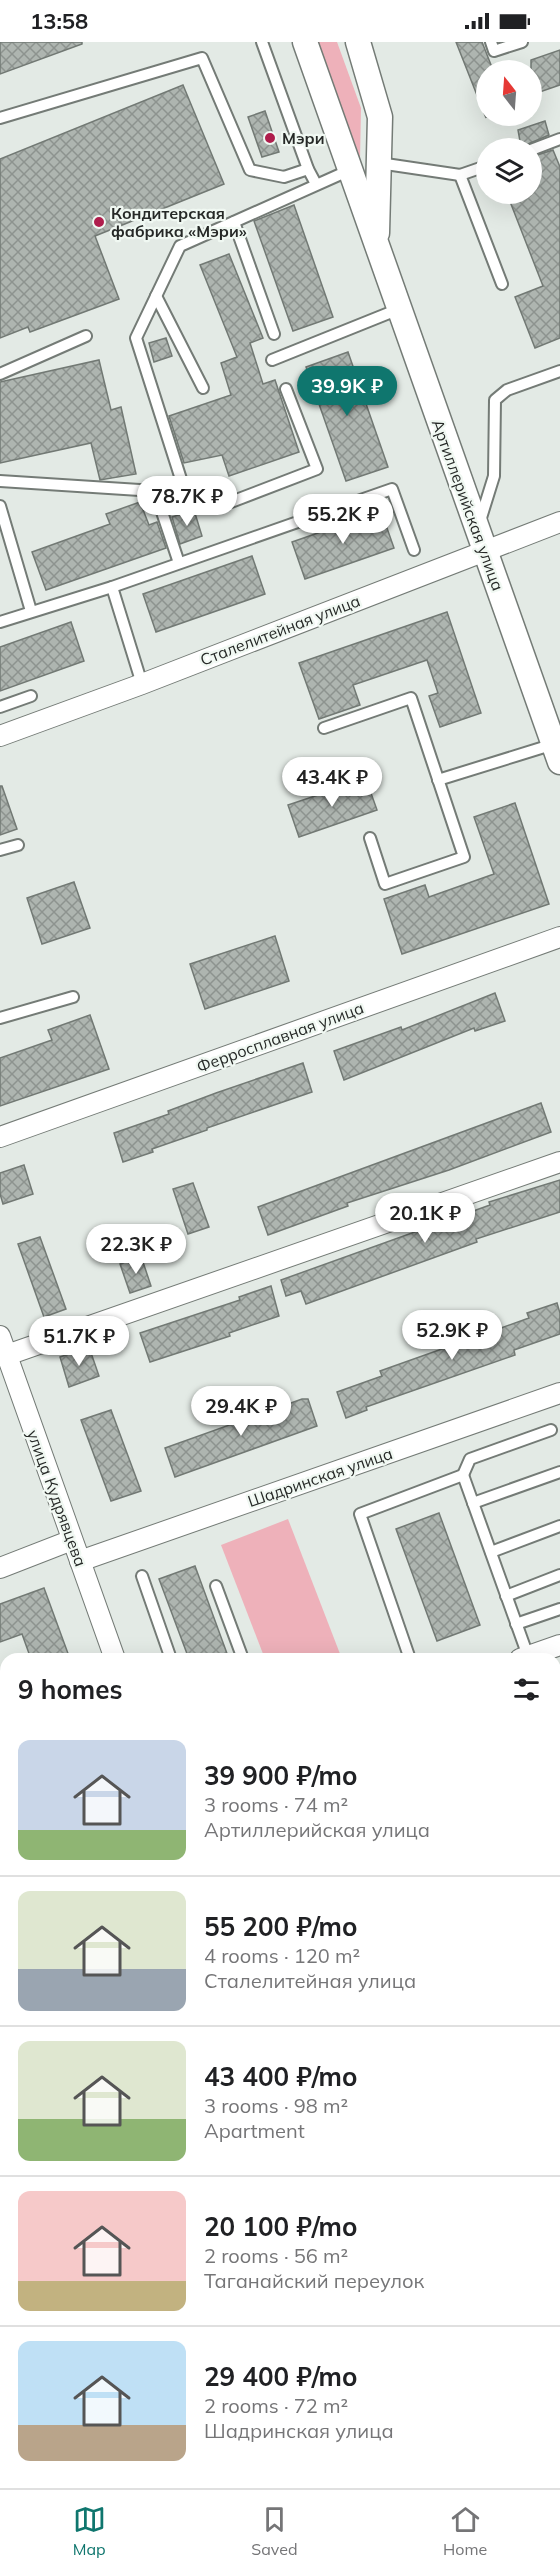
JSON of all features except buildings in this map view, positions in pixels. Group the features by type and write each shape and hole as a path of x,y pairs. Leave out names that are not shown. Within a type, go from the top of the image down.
{"street":[{"name":"Артиллерийская улица","path":"305,42 557,753"},
{"name":"Артиллерийская улица","path":"358,42 380,117 377,248"},
{"name":"Сталелитейная улица","path":"0,736 142,684 481,540 560,522"},
{"name":"Ферросплавная улица","path":"0,1137 560,937"},
{"path":"7,1355 560,1162"},
{"name":"улица Кудрявцева","path":"0,1336 114,1653"},
{"name":"Шадринская улица","path":"80,1561 560,1393"},
{"path":"0,1568 72,1540"},
{"path":"538,1653 560,1645"}],"lane":[{"path":"262,42 308,169 316,184"},
{"path":"491,42 494,51 522,42"},
{"path":"0,118 202,58 250,170 284,177 308,169"},
{"path":"542,146 560,139"},
{"path":"379,163 460,175 476,169"},
{"path":"286,389 317,469 231,502 187,498 136,338 180,246 350,170"},
{"path":"460,175 502,284"},
{"path":"234,222 274,334"},
{"path":"156,296 203,388"},
{"path":"272,360 399,309"},
{"path":"0,374 86,336"},
{"path":"481,540 494,476 495,400 507,390 560,371"},
{"path":"0,481 155,491 179,563"},
{"path":"0,622 112,587 392,489 414,550"},
{"path":"0,506 31,611"},
{"path":"112,587 142,684"},
{"path":"0,707 31,696"},
{"path":"324,728 411,698 464,858 385,884 370,838"},
{"path":"438,780 557,753"},
{"path":"0,850 18,844"},
{"path":"0,1018 73,997"},
{"path":"523,1653 516,1623 463,1475 470,1459 551,1430"},
{"path":"473,1503 560,1472"},
{"path":"408,1653 360,1514 463,1475"},
{"path":"491,1552 560,1526"},
{"path":"506,1596 560,1575"},
{"path":"142,1576 169,1653"},
{"path":"216,1586 241,1653"},
{"path":"516,1623 560,1609"}],"shaded area":[{"path":"317,42 337,42 361,108 360,160"},
{"path":"288,1519 340,1653 263,1653 221,1545"}],"place":[{"name":"Мэри","path":"270,138"},
{"name":"Кондитерская фабрика «Мэри»","path":"99,222"}]}
